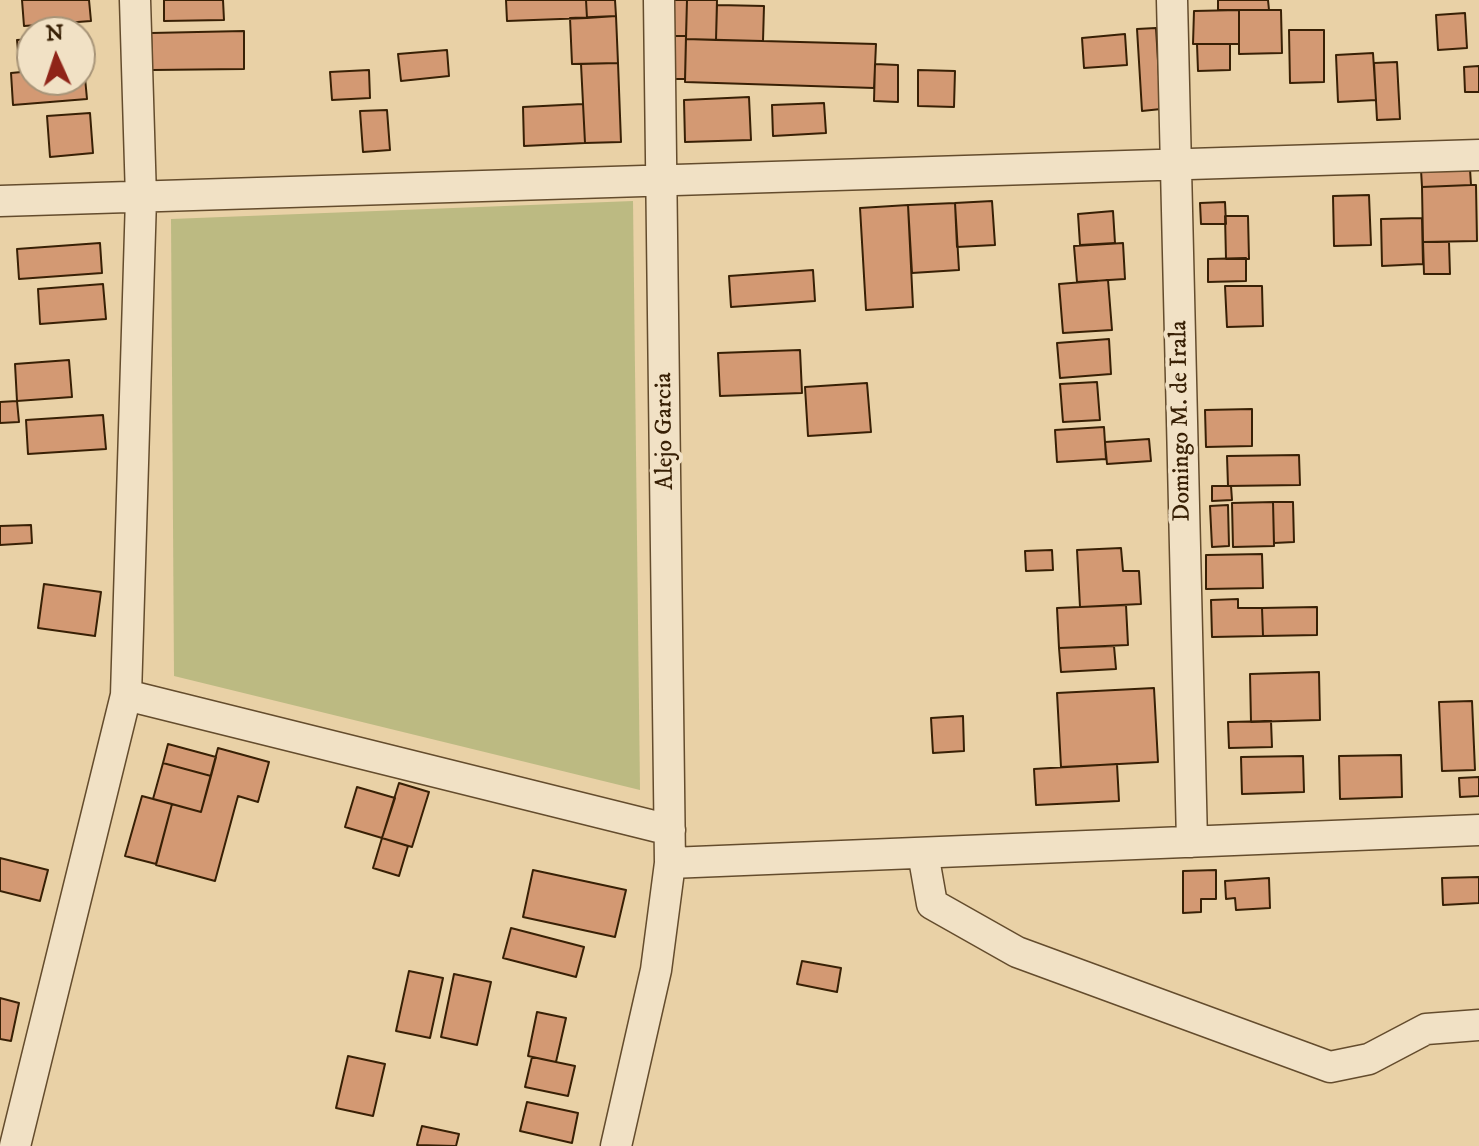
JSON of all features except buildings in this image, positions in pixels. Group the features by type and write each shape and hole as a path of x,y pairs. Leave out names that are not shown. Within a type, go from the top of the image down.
{"street":[{"path":"0,1143 15,1146 126,695 141,198 135,0"},
{"name":"Alejo Garcia","path":"616,1146 656,970 670,863 664,180 659,0"},
{"name":"Domingo M. de Irala","path":"1172,0 1192,842"},
{"path":"0,201 1479,155"},
{"path":"126,695 670,830"},
{"path":"670,863 1479,830"},
{"path":"923,853 932,904 1017,952 1330,1067 1369,1059 1426,1029 1479,1025"}],"shaded area":[{"path":"633,201 640,790 174,676 171,219"}]}
